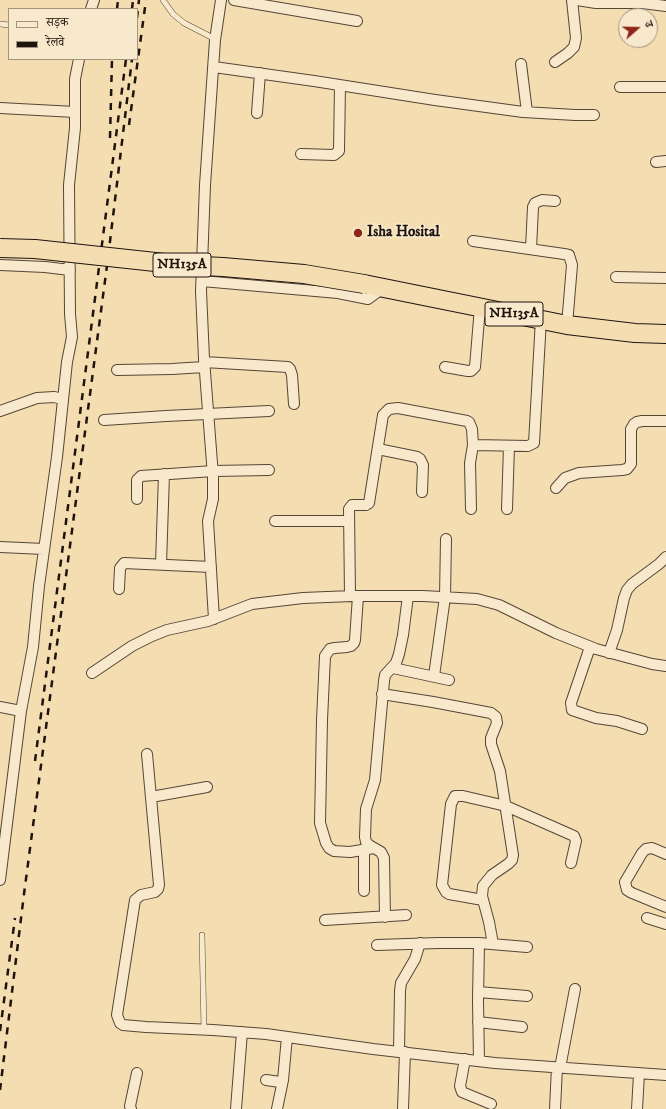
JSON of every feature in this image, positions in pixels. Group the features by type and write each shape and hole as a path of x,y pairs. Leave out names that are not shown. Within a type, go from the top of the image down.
{"highway":[{"name":"NH135A","path":"0,248 35,249 183,265 304,274 364,284 567,325 635,333 666,334"}],"street":[{"path":"214,619 208,521 213,499 213,471 204,364 202,282 206,185 214,66 221,0"},
{"path":"234,0 357,21"},
{"path":"555,62 574,47 576,38 572,0"},
{"path":"577,0 588,2 604,1 642,3 666,6"},
{"path":"0,880 21,711 33,647 39,586 57,457 67,362 72,337 70,314 69,185 75,128 75,79 79,60"},
{"path":"521,64 527,112"},
{"path":"214,66 442,101 527,112 575,116 594,115"},
{"path":"257,113 260,73"},
{"path":"301,154 334,155 339,151 340,85"},
{"path":"620,87 666,87"},
{"path":"0,108 75,112"},
{"path":"531,249 534,203 542,200 555,201"},
{"path":"473,241 564,254 569,256 572,265 567,325"},
{"path":"0,265 45,267 70,270"},
{"path":"616,277 666,278"},
{"path":"202,282 338,293 368,299 383,288"},
{"path":"445,367 471,371 475,367 480,307"},
{"path":"473,445 528,446 534,443 541,319"},
{"path":"117,370 172,369 204,364 288,367 292,375 294,404"},
{"path":"0,411 37,398 54,397 63,399"},
{"path":"374,848 350,852 339,852 329,848 326,843 320,823 322,720 325,656 330,650 352,646 355,640 354,596 349,521 350,507 355,505 366,505 369,503 383,415 389,409 393,408 467,421 470,425 473,445 470,463 471,509"},
{"path":"104,420 269,411"},
{"path":"556,488 565,478 579,472 627,469 631,464 631,429 634,424 642,421 666,421"},
{"path":"507,509 509,446"},
{"path":"378,449 417,457 420,459 423,465 422,492"},
{"path":"137,499 138,477 145,475 213,471 269,470"},
{"path":"161,564 164,474"},
{"path":"275,521 349,521"},
{"path":"434,676 445,596 446,540"},
{"path":"0,546 44,549"},
{"path":"609,653 617,630 627,590 632,584 666,557"},
{"path":"119,589 120,568 124,563 211,567"},
{"path":"92,673 132,646 152,636 167,630 214,619 252,604 303,598 354,596 445,596 477,600 499,605 556,633 590,647 652,664 666,666"},
{"path":"385,917 384,858 381,852 369,845 364,837 366,810 375,780 385,675 393,668 399,654 408,596"},
{"path":"590,647 570,702 572,710 596,718 617,721 642,729"},
{"path":"393,668 449,680"},
{"path":"382,694 494,714 496,717 497,722 491,738 491,744 498,764 506,806 512,846 512,860 486,881 483,886 483,900 493,944"},
{"path":"0,707 21,711"},
{"path":"147,754 159,886 158,890 155,892 141,895 135,900 117,1015 118,1020 123,1025 242,1032 479,1061 666,1075"},
{"path":"151,797 207,787"},
{"path":"483,900 449,894 442,885 451,804 453,798 458,796 506,806 574,836 576,841 571,863"},
{"path":"666,854 652,848 646,849 642,853 625,882 627,890 666,907"},
{"path":"364,850 364,891"},
{"path":"325,920 406,915"},
{"path":"647,918 666,924"},
{"path":"403,1109 400,991 401,983 415,959 420,943"},
{"path":"479,943 479,1061"},
{"path":"377,945 479,943 527,947"},
{"path":"555,1109 558,1068 575,989"},
{"path":"478,992 527,996"},
{"path":"478,1022 522,1026"},
{"path":"236,1109 242,1032"},
{"path":"277,1109 283,1080 287,1037"},
{"path":"465,1059 460,1086 462,1092 491,1104"},
{"path":"131,1109 130,1106 137,1073"},
{"path":"637,1109 639,1074"},
{"path":"266,1080 280,1082 283,1080"}],"lane":[{"path":"163,0 173,14 184,23 216,40"},
{"path":"202,935 204,1030"}],"railway":[{"path":"117,8 118,0"},
{"path":"132,8 133,0"},
{"path":"138,9 139,0"},
{"path":"138,59 146,0"},
{"path":"110,138 112,60"},
{"path":"35,761 126,60"},
{"path":"0,1090 24,894 108,258 132,60"},
{"path":"129,125 138,60"},
{"path":"0,1031 15,918"}],"place":[{"name":"Isha Hosital","path":"358,233"}]}
